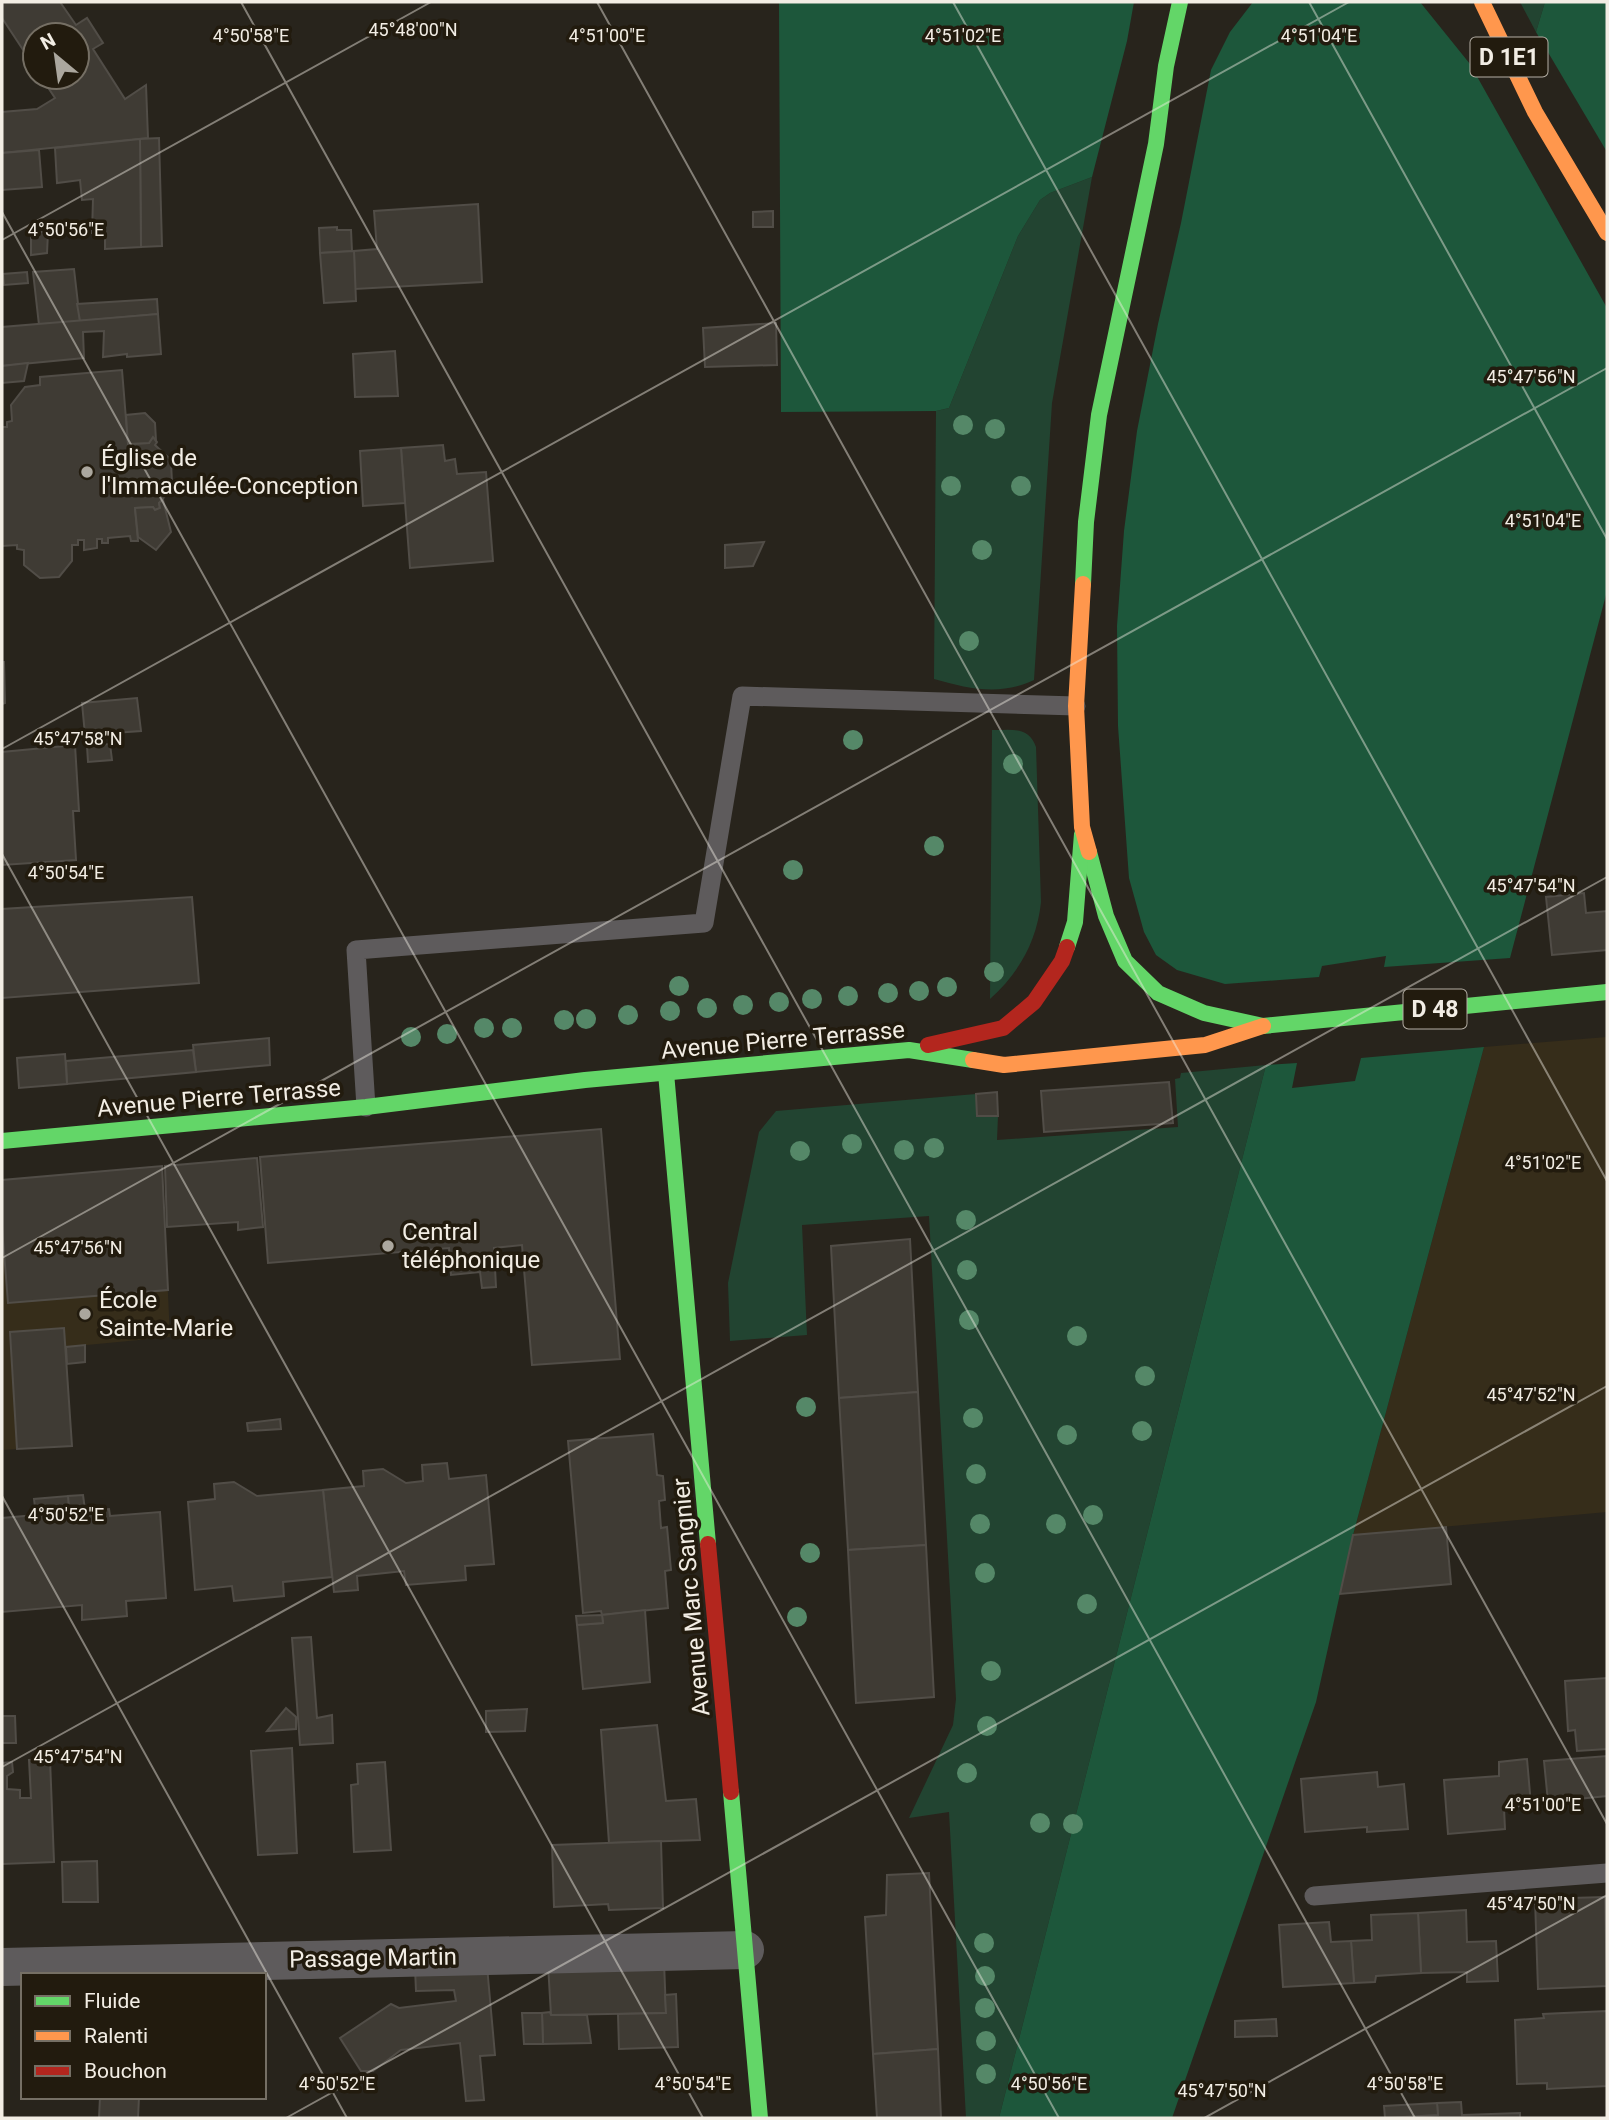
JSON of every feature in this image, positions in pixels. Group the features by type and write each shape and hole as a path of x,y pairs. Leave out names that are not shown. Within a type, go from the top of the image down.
{"main road":[{"path":"909,1050 1003,1028 1034,1002 1062,961 1075,922 1082,827 1076,706 1086,522 1099,415 1156,144 1166,66 1180,2"},
{"name":"D 1E1","path":"1482,2 1535,112 1607,233"},
{"path":"1486,46 1535,112"},
{"path":"1156,144 1182,68"},
{"path":"1082,827 1107,916 1125,961 1158,993 1204,1013 1263,1026"},
{"name":"Avenue Pierre Terrasse","path":"2,1141 366,1107 586,1080 909,1050 1003,1065 1205,1045 1263,1026 1607,992"},
{"name":"Avenue Marc Sangnier","path":"666,1073 760,2118"}],"street":[{"name":"Passage Martin","path":"2,1967 745,1950"}],"lane":[{"path":"366,1107 356,950 704,923 743,696 1076,706"},
{"path":"1314,1896 1607,1873"}],"shaded area":[{"path":"1607,1037 1607,1512 1353,1535 1484,1047"},
{"name":"École Sainte-Marie","path":"162,1166 170,1337 66,1347 72,1446 2,1450 2,1180"}],"green space":[{"path":"779,2 1134,2 1127,41 1092,177 1050,193 1040,200 1018,236 949,408 936,411 781,412"},
{"path":"1253,2 1420,2 1470,64 1607,308 1607,591 1510,958 1384,967 1386,956 1322,966 1319,977 1225,984 1177,970 1156,955 1144,932 1129,878 1118,726 1117,626 1124,531 1137,431 1211,70 1230,32"},
{"path":"1520,2 1545,2 1536,32"},
{"path":"1545,2 1607,2 1607,152 1536,32"},
{"path":"1092,177 1052,403 1034,680 1009,688 985,689 934,679 936,411 949,408 1018,236 1040,200 1050,193"},
{"path":"992,730 1024,732 1036,747 1041,902 1035,930 1025,955 1010,978 990,999"},
{"path":"1484,1047 1353,1535 1316,1702 1172,2118 999,2118 1266,1065 1297,1063 1292,1088 1355,1081 1361,1058"},
{"path":"1266,1065 999,2118 966,2118 949,1812 909,1818 953,1725 956,1699 929,1216 802,1225 807,1335 730,1341 728,1283 759,1132 776,1111 976,1094 977,1116 998,1116 997,1140 1178,1127 1175,1079 1180,1078 1181,1073"}],"building":[{"path":"2,2 60,2 73,21 21,21 21,47 2,18"},
{"path":"91,24 103,43 93,49 125,99 146,85 148,138 2,153 2,112 37,109 55,98 50,91 91,91"},
{"path":"159,138 162,246 141,247 140,139"},
{"path":"140,139 141,247 105,249 105,233 92,233 93,199 82,200 80,180 57,183 55,148"},
{"path":"39,150 42,187 2,190 2,153"},
{"path":"478,204 482,282 355,289 354,251 377,249 374,211"},
{"path":"773,211 773,227 753,227 753,212"},
{"path":"337,227 337,230 351,230 352,251 320,253 319,228"},
{"path":"31,232 48,232 47,253 31,255"},
{"path":"354,251 356,301 324,303 320,253"},
{"path":"74,269 80,321 39,325 33,272"},
{"path":"27,272 28,283 4,285 3,274"},
{"path":"157,299 158,314 80,321 77,304"},
{"path":"158,314 161,354 103,357 104,331 83,332 84,358 2,366 2,327"},
{"path":"776,323 777,365 705,367 703,328"},
{"path":"395,351 398,396 355,397 353,354"},
{"path":"28,363 24,381 2,383 2,366"},
{"name":"Église de l'Immaculée-Conception","path":"122,370 128,444 149,443 153,437 157,442 155,445 169,458 173,456 175,462 171,463 172,482 178,484 176,489 172,488 159,503 160,508 135,508 138,541 131,541 130,536 108,538 108,543 97,539 97,548 84,550 84,540 78,540 78,545 72,545 72,561 59,577 40,578 24,565 24,550 17,549 17,545 2,546 2,427 7,427 7,422 12,421 11,405 25,387 40,385 40,377"},
{"path":"145,413 155,423 156,441 153,437 149,443 128,444 126,415"},
{"path":"443,445 445,461 455,459 457,474 486,472 493,561 410,568 401,448"},
{"path":"401,448 405,503 363,506 360,451"},
{"path":"163,500 171,532 156,550 138,537 135,508 153,507 155,510 160,508 159,503"},
{"path":"764,542 753,566 725,568 725,545"},
{"path":"2,662 5,703 2,704"},
{"path":"137,698 141,731 85,735 82,703"},
{"path":"110,744 112,760 88,762 87,746"},
{"path":"75,745 79,811 73,811 76,860 2,865 2,752"},
{"path":"1584,893 1586,913 1607,911 1607,950 1552,955 1546,897"},
{"path":"192,897 199,983 2,998 2,909"},
{"path":"269,1038 270,1065 196,1072 193,1045"},
{"path":"193,1050 196,1072 67,1084 66,1061"},
{"path":"65,1054 67,1084 19,1088 17,1058"},
{"path":"1169,1082 1173,1123 1044,1132 1041,1091"},
{"path":"997,1092 998,1116 977,1116 976,1094"},
{"name":"Central téléphonique","path":"601,1129 620,1359 532,1365 522,1245 494,1248 496,1287 482,1288 480,1272 451,1275 449,1248 268,1263 260,1157"},
{"path":"257,1158 263,1227 238,1230 238,1222 167,1227 165,1166"},
{"path":"162,1166 168,1290 8,1303 2,1226 2,1180"},
{"path":"910,1239 918,1392 839,1398 831,1246"},
{"path":"64,1328 72,1446 17,1449 10,1332"},
{"path":"85,1345 85,1362 67,1364 66,1347"},
{"path":"918,1392 926,1545 848,1550 839,1398"},
{"path":"280,1419 281,1429 248,1431 247,1423"},
{"path":"653,1434 657,1475 663,1476 665,1500 659,1501 661,1528 667,1527 671,1570 665,1571 668,1608 602,1615 601,1611 583,1613 568,1441"},
{"path":"447,1463 449,1479 486,1475 494,1564 465,1566 466,1580 406,1585 404,1571 357,1576 358,1590 334,1592 323,1490 364,1486 363,1471 383,1469 406,1483 423,1481 422,1465"},
{"path":"234,1482 257,1496 323,1490 332,1577 283,1582 284,1596 234,1601 232,1586 195,1590 188,1502 215,1499 214,1484"},
{"path":"83,1495 85,1510 69,1512 68,1496"},
{"path":"68,1496 69,1512 109,1509 110,1516 160,1512 166,1598 126,1601 127,1616 82,1620 82,1605 2,1612 2,1518 36,1515 34,1499"},
{"path":"1446,1527 1451,1584 1340,1594 1353,1535"},
{"path":"926,1545 934,1697 856,1703 848,1550"},
{"path":"645,1610 650,1682 583,1689 577,1625 603,1623 602,1615"},
{"path":"602,1615 603,1623 577,1625 576,1616"},
{"path":"311,1637 317,1718 332,1715 333,1743 300,1745 292,1638"},
{"path":"1607,1678 1607,1749 1577,1751 1575,1730 1568,1731 1565,1681"},
{"path":"286,1708 296,1717 296,1729 267,1731"},
{"path":"527,1709 525,1731 486,1732 486,1711"},
{"path":"2,1716 15,1716 16,1743 2,1743"},
{"path":"657,1725 666,1801 696,1799 700,1840 609,1843 601,1730"},
{"path":"292,1748 297,1853 258,1855 251,1751"},
{"path":"1607,1756 1607,1796 1548,1802 1544,1761"},
{"path":"50,1759 54,1862 2,1864 2,1763 12,1762 13,1772 7,1776 7,1789 20,1790 20,1798 31,1798 29,1760"},
{"path":"1527,1759 1531,1805 1504,1808 1505,1829 1448,1834 1444,1780 1499,1776 1499,1762"},
{"path":"385,1762 391,1850 354,1852 351,1785 358,1784 357,1764"},
{"path":"1377,1772 1378,1787 1404,1784 1408,1829 1367,1832 1367,1827 1305,1832 1301,1779"},
{"path":"661,1841 663,1908 609,1910 608,1904 554,1907 552,1845"},
{"path":"97,1861 98,1902 63,1902 62,1862"},
{"path":"929,1873 938,2049 873,2054 865,1917 886,1915 887,1875"},
{"path":"1605,1897 1607,1986 1538,1989 1535,1899"},
{"path":"1466,1910 1467,1942 1496,1941 1498,1981 1467,1982 1467,1972 1421,1973 1418,1913"},
{"path":"1418,1913 1421,1973 1376,1976 1375,1982 1354,1983 1351,1941 1372,1940 1371,1915"},
{"path":"1329,1922 1331,1942 1351,1941 1354,1983 1283,1987 1279,1925"},
{"path":"664,1962 666,2013 551,2015 548,1964"},
{"path":"487,1966 495,2055 480,2056 484,2100 466,2101 460,2043 401,2050 373,2071 361,2071 340,2038 391,2004 399,2008 456,2001 454,1990 416,1991 415,1968"},
{"path":"676,1994 678,2047 619,2049 618,2014 666,2013 665,1995"},
{"path":"1607,2011 1607,2086 1547,2089 1547,2083 1517,2084 1515,2020 1544,2018 1543,2014"},
{"path":"550,2012 551,2015 587,2015 591,2043 543,2044 542,2013"},
{"path":"522,2013 542,2013 543,2044 524,2044"},
{"path":"1276,2019 1277,2036 1235,2037 1235,2021"},
{"path":"938,2049 941,2118 877,2118 873,2054"},
{"path":"100,2099 139,2099 138,2118 99,2118"},
{"path":"1461,2102 1462,2115 1520,2113 1520,2118 1393,2118 1438,2115 1437,2103"},
{"path":"1437,2103 1438,2115 1385,2118 1384,2106"}],"traffic: fast":[{"path":"1083,584 1086,522 1099,415 1156,144 1166,66 1180,2"},
{"path":"1067,947 1075,922 1082,834"},
{"path":"1089,852 1106,916 1125,961 1158,993 1204,1013 1263,1026 1607,992"},
{"path":"2,1141 366,1107 585,1080 909,1050 973,1060"},
{"path":"666,1073 708,1544"},
{"path":"731,1792 760,2118"}],"traffic: slow":[{"path":"1482,2 1535,112 1607,233"},
{"path":"1083,584 1076,706 1082,827 1089,852"},
{"path":"973,1060 1004,1065 1205,1045 1263,1026"}],"traffic: jam":[{"path":"928,1045 1003,1028 1034,1002 1062,961 1067,947"},
{"path":"708,1544 731,1792"}],"place":[{"name":"Église de l'Immaculée-Conception","path":"87,472"},
{"name":"Central téléphonique","path":"388,1246"},
{"name":"École Sainte-Marie","path":"85,1314"}]}
